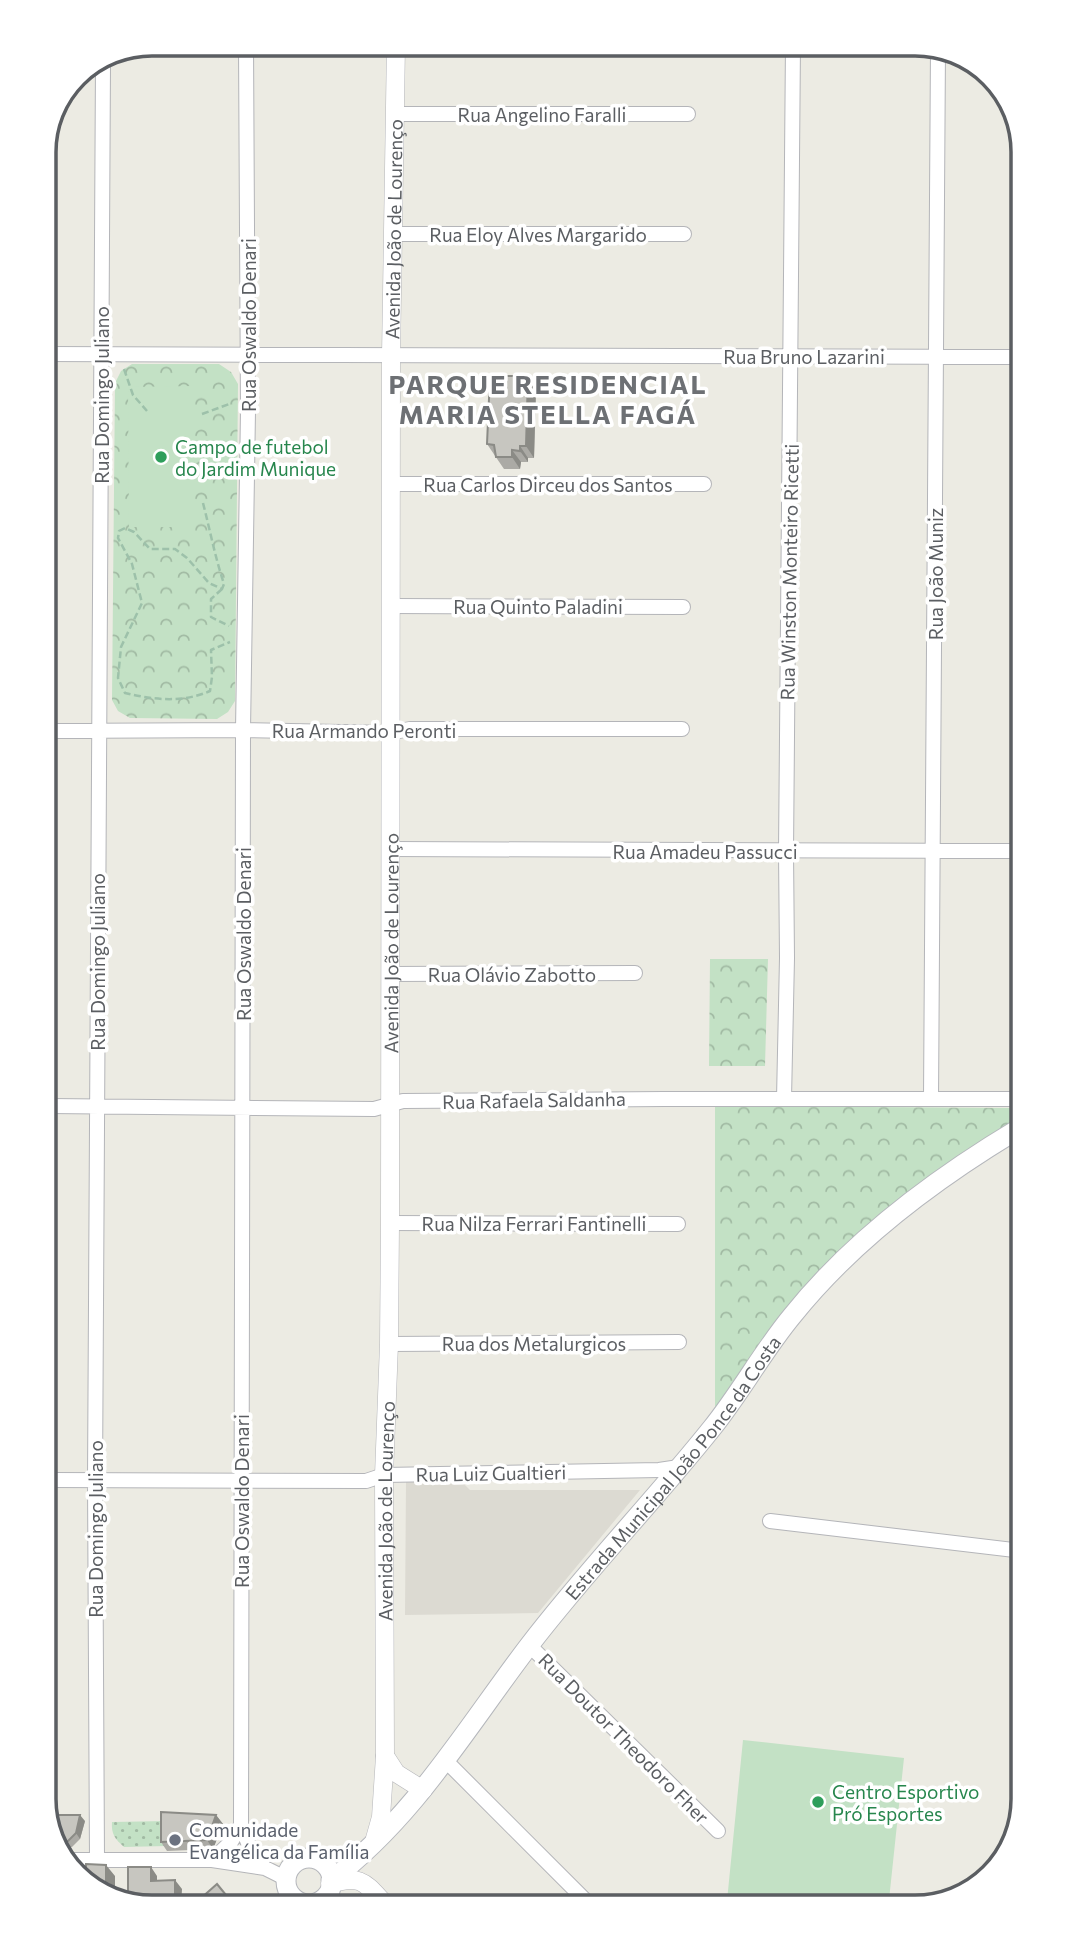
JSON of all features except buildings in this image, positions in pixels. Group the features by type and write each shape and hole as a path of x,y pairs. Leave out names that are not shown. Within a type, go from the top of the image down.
{"main road":[{"name":"Estrada Municipal João Ponce da Costa","path":"371,1846 423,1790 529,1645 713,1426 793,1314 866,1240 925,1193 1011,1133"},
{"path":"287,1891 287,1873 298,1861 338,1860 371,1846"},
{"path":"331,1882 371,1846"},
{"path":"316,1859 328,1869 331,1882 325,1895"}],"street":[{"name":"Rua Oswaldo Denari","path":"246,56 248,511 243,730 241,1825 252,1853 265,1868"},
{"name":"Avenida João de Lourenço","path":"371,1846 380,1817 385,1756 384,1475 390,1223 391,356 396,56"},
{"name":"Rua Winston Monteiro Ricetti","path":"784,1099 793,56"},
{"name":"Rua João Muniz","path":"931,1099 939,59"},
{"name":"Rua Domingo Juliano","path":"97,1859 95,1481 103,69"},
{"name":"Rua Angelino Faralli","path":"396,114 688,114"},
{"name":"Rua Eloy Alves Margarido","path":"393,234 684,234"},
{"name":"Rua Bruno Lazarini","path":"56,354 1011,357"},
{"name":"Rua Carlos Dirceu dos Santos","path":"392,484 704,484"},
{"name":"Rua Quinto Paladini","path":"392,606 684,607"},
{"name":"Rua Armando Peronti","path":"56,731 243,730 389,733 410,729 682,729"},
{"name":"Rua Amadeu Passucci","path":"391,849 1011,851"},
{"name":"Rua Olávio Zabotto","path":"390,974 635,973"},
{"name":"Rua Rafaela Saldanha","path":"56,1106 374,1109 404,1101 1011,1099"},
{"name":"Rua Nilza Ferrari Fantinelli","path":"390,1223 678,1224"},
{"name":"Rua dos Metalurgicos","path":"389,1344 679,1342"},
{"name":"Rua Luiz Gualtieri","path":"56,1480 366,1481 384,1475 659,1470 680,1467"},
{"path":"770,1521 1011,1550"},
{"name":"Rua Doutor Theodoro Fher","path":"529,1645 718,1831"},
{"path":"385,1756 396,1773 423,1790"},
{"path":"444,1759 580,1895"},
{"path":"212,1860 231,1842 241,1825"},
{"path":"78,1860 212,1860 265,1868 287,1891"},
{"path":"331,1882 349,1878 365,1883 376,1895"}],"path":[{"path":"124,369 133,394 147,411"},
{"path":"202,414 238,401"},
{"path":"203,503 214,553 225,584 211,599 211,617 236,630"},
{"path":"222,589 209,583 187,558 175,549 150,549 134,533 125,528 119,531 118,538 132,564 142,603 121,647 118,678 125,693 157,699 193,699 210,691 211,650 236,640"}],"shaded area":[{"path":"461,1481 470,1490 640,1490 538,1613 405,1615 406,1482"}],"green space":[{"path":"132,364 219,364 231,372 238,384 235,701 228,712 217,719 130,718 118,711 112,700 115,383 121,371"},
{"name":"Campo de futebol do Jardim Munique","path":"193,386 193,527 129,527 128,387"},
{"path":"710,959 768,959 765,1066 709,1066"},
{"path":"715,1106 1011,1108 1011,1124 866,1232 715,1418"},
{"name":"Centro Esportivo Pró Esportes","path":"743,1740 904,1758 890,1895 728,1895"},
{"path":"167,1821 167,1846 124,1847 112,1830 112,1822"}],"place":[{"name":"Campo de futebol do Jardim Munique","path":"161,457"},
{"name":"Centro Esportivo Pró Esportes","path":"818,1802"},
{"name":"Comunidade Evangélica da Família","path":"175,1840"}],"district":[{"name":"PARQUE RESIDENCIAL MARIA STELLA FAGÁ","path":"548,398"}]}
